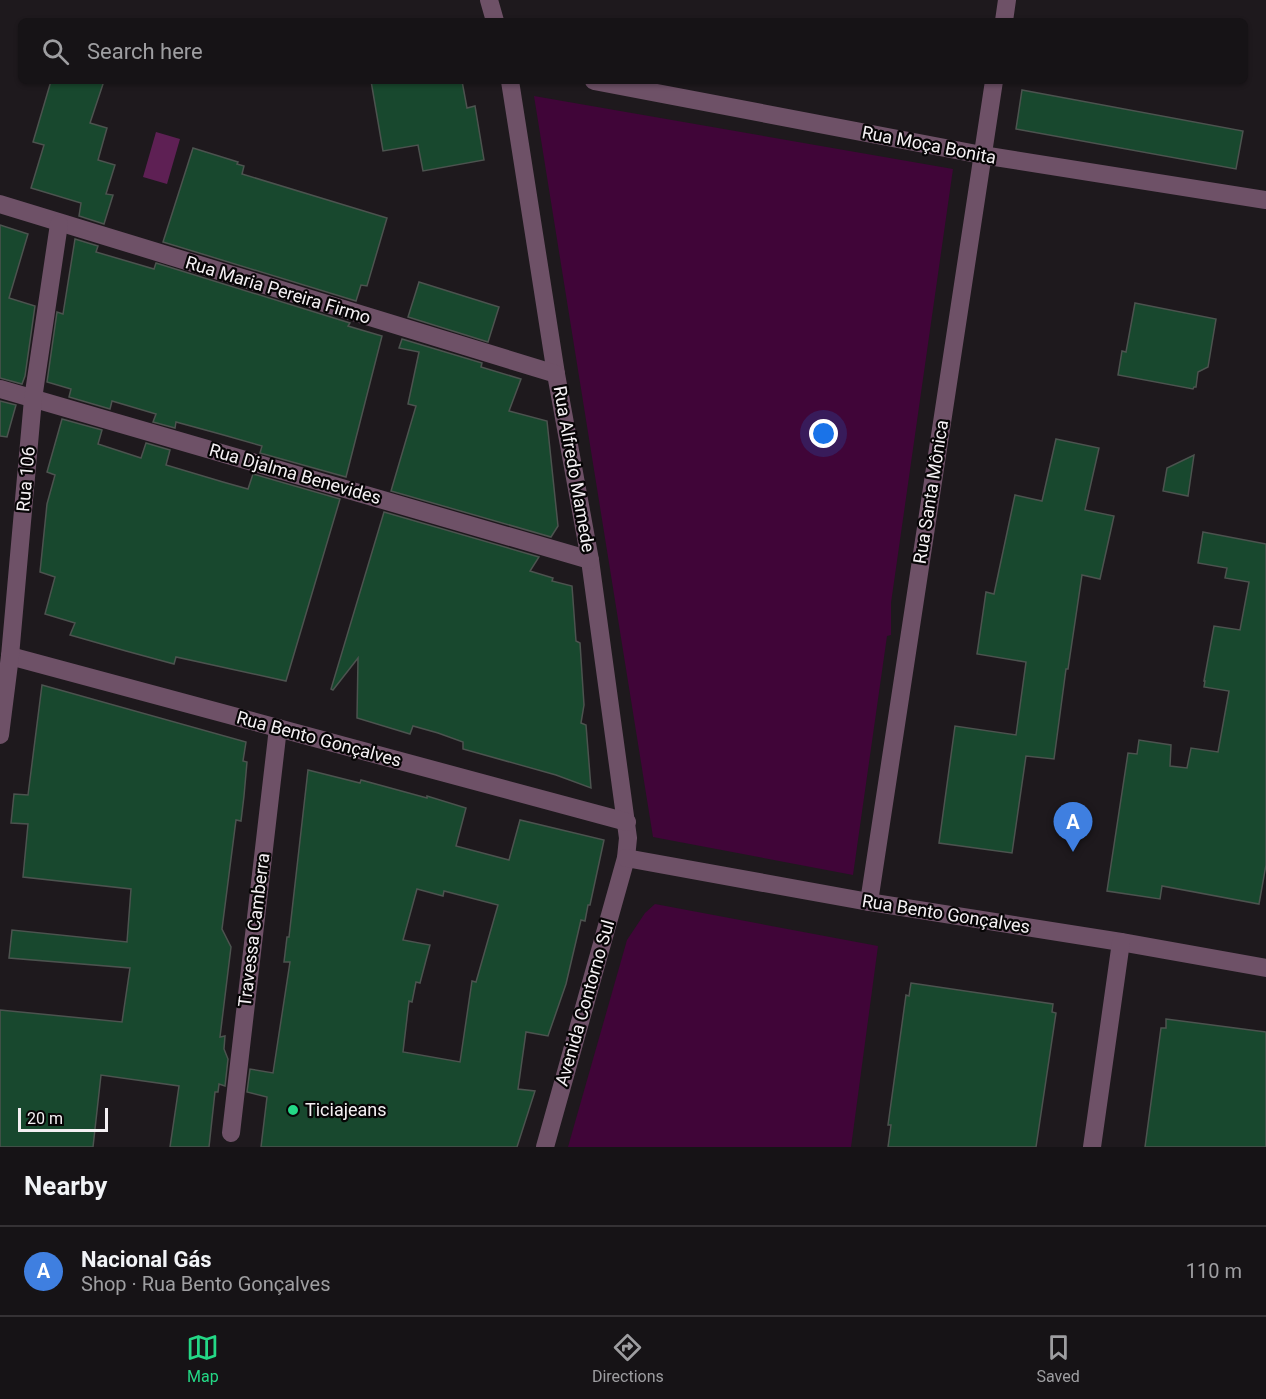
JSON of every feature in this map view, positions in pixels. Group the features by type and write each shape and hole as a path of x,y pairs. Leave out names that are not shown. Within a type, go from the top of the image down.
{"street":[{"path":"489,0 494,18"},
{"path":"1004,18 1007,0"},
{"name":"Rua Alfredo Mamede","path":"510,84 556,374 590,560 627,822 626,858"},
{"name":"Rua Moça Bonita","path":"610,84 982,155 1266,200"},
{"name":"Rua Santa Mônica","path":"869,902 994,84"},
{"name":"Rua Maria Pereira Firmo","path":"0,204 59,224 556,374"},
{"name":"Rua 106","path":"0,735 10,656 33,399 59,224"},
{"name":"Rua Djalma Benevides","path":"0,389 590,560"},
{"name":"Rua Bento Gonçalves","path":"10,656 627,822"},
{"name":"Travessa Camberra","path":"231,1133 278,728"},
{"name":"Rua Bento Gonçalves","path":"626,858 869,902 1121,942 1266,968"},
{"name":"Avenida Contorno Sul","path":"544,1147 626,858"},
{"path":"1092,1147 1121,942"}],"shaded area":[{"path":"534,96 953,169 891,603 891,635 887,636 853,875 653,837"},
{"path":"156,132 180,139 167,184 143,177"},
{"path":"655,904 878,946 851,1147 568,1147 627,940 645,913"}],"building":[{"path":"50,84 103,84 90,123 107,128 98,160 115,165 106,194 113,195 104,224 79,216 81,203 31,188 44,145 33,142"},
{"path":"372,84 463,84 467,108 475,106 484,160 423,171 418,145 383,151"},
{"path":"1022,90 1243,131 1236,169 1016,129"},
{"path":"193,148 238,162 237,164 244,166 242,174 387,218 367,286 361,285 356,301 163,242"},
{"path":"0,225 28,234 9,298 35,306 22,384 0,378"},
{"path":"75,239 98,246 96,252 154,269 156,263 350,323 348,326 382,336 346,477 260,453 262,446 220,434 176,422 175,428 153,422 156,414 112,401 110,409 69,397 71,389 47,382 57,312 63,314"},
{"path":"419,282 499,307 488,342 408,317"},
{"path":"1135,303 1216,319 1208,367 1198,372 1196,387 1193,389 1118,375 1122,351 1126,352"},
{"path":"402,339 482,363 481,367 521,379 509,411 547,421 558,526 551,537 391,491 416,406 408,404 419,352 399,348"},
{"path":"0,401 16,405 7,437 0,436"},
{"path":"62,419 102,430 98,444 141,458 146,443 170,450 166,465 223,482 248,489 253,474 340,499 286,681 176,657 174,664 126,651 70,635 75,623 45,614 55,577 40,572 47,504 55,475 47,472"},
{"path":"1056,439 1099,448 1085,510 1114,516 1100,579 1082,575 1054,759 1026,756 1012,853 939,843 955,726 1016,735 1026,662 977,654 986,592 994,594 1015,495 1042,501"},
{"path":"1194,455 1188,496 1163,491 1167,468"},
{"path":"384,512 539,557 530,571 553,578 552,581 572,586 576,641 580,643 584,705 581,723 586,725 591,788 556,775 463,749 463,742 438,733 413,726 410,734 357,718 358,658 333,690 331,689"},
{"path":"1203,532 1266,544 1266,865 1259,904 1162,886 1160,899 1107,891 1128,753 1137,754 1139,740 1171,745 1170,766 1187,768 1191,748 1218,752 1229,691 1204,687 1214,626 1240,630 1249,582 1225,578 1227,568 1198,563"},
{"path":"42,685 246,742 243,761 247,762 241,821 236,820 222,929 231,947 220,1037 225,1036 224,1049 228,1059 225,1086 219,1084 218,1092 215,1092 209,1147 170,1147 179,1086 101,1075 93,1147 0,1147 0,1010 122,1022 130,968 9,958 12,930 127,942 131,889 23,877 28,824 11,823 14,794 28,795"},
{"path":"308,770 360,783 361,780 466,808 456,846 509,860 520,820 604,840 590,905 588,905 585,921 581,920 566,984 548,1036 526,1032 518,1089 535,1091 517,1147 261,1147 267,1097 247,1092 250,1069 273,1073 290,962 284,962 287,937 289,937","holes":["417,889 443,896 444,891 498,905 476,982 472,981 460,1062 403,1052 409,1001 412,1002 416,982 420,983 430,945 403,940"]},
{"path":"911,983 1053,1004 1052,1012 1056,1013 1036,1147 888,1147 891,1125 888,1125 906,995 909,996"},
{"path":"1166,1019 1266,1032 1266,1147 1145,1147 1161,1028 1166,1028"}],"place":[{"name":"Nacional Gás","path":"1073,852"},
{"name":"Ticiajeans","path":"293,1110"}]}
